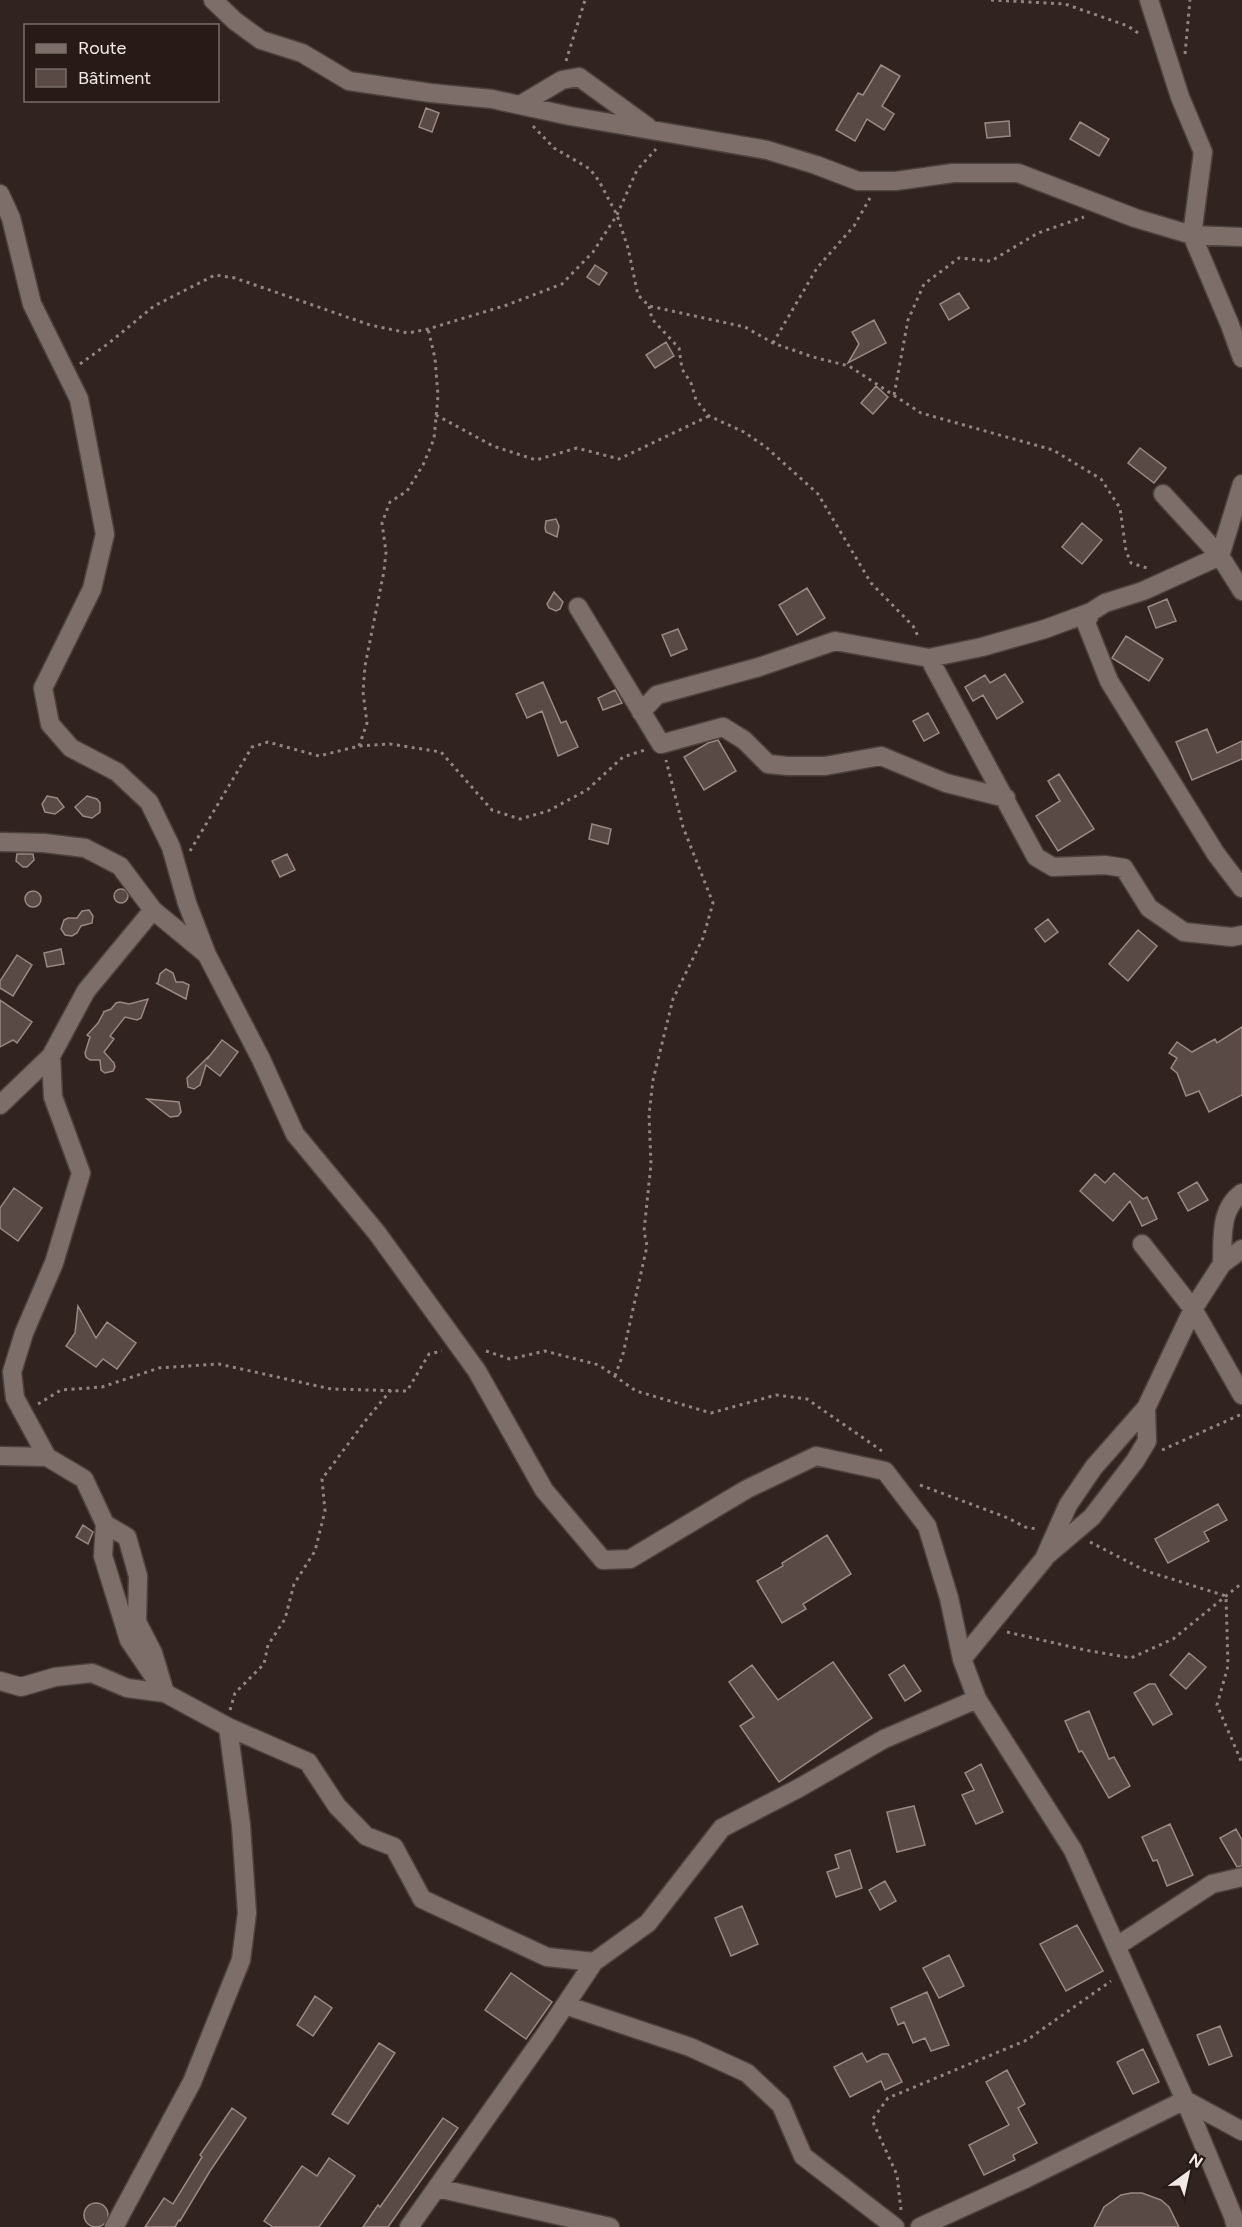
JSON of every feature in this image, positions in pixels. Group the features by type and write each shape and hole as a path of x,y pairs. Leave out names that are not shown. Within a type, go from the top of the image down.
{"street":[{"path":"213,0 261,40 302,53 349,81 492,99 570,116 767,150 858,181 896,181 953,173 1018,173 1110,209 1192,235 1242,237"},
{"path":"1149,0 1180,97 1203,152 1192,235 1242,358"},
{"path":"520,105 562,80 579,77 650,128"},
{"path":"0,194 11,218 32,304 79,399 105,534 92,589 43,688 50,724 71,748 117,772 149,802 171,847 207,955 261,1059 294,1134 377,1233 459,1345 477,1371 544,1490 603,1560 630,1559 747,1489 816,1456 885,1471 927,1526 949,1598 962,1659 977,1699 1073,1850 1185,2100 1236,2227"},
{"path":"641,712 657,696 759,667 835,641 929,658 982,647 1045,629 1091,612 1105,603 1143,591 1221,556 1242,484"},
{"path":"1163,494 1221,556 1242,591"},
{"path":"578,607 662,744 723,727 744,740 768,764 825,766 881,756 946,783 1006,798"},
{"path":"1091,612 1086,623 1109,681 1216,854 1242,888"},
{"path":"929,658 1036,857 1053,867 1105,865 1124,867 1149,908 1184,932 1232,937 1242,934"},
{"path":"0,842 44,843 85,848 120,866 153,910 207,955"},
{"path":"0,1105 51,1056 86,991 153,910"},
{"path":"47,1457 15,1398 12,1372 24,1333 54,1263 81,1173 53,1097 51,1056"},
{"path":"1222,1264 1224,1217 1237,1196 1242,1193"},
{"path":"1142,1244 1193,1309 1242,1395"},
{"path":"1044,1558 1068,1505 1094,1467 1146,1408 1193,1309 1222,1264 1242,1249"},
{"path":"962,1659 1044,1558 1092,1517 1135,1461 1147,1441 1146,1408"},
{"path":"0,1456 47,1457 84,1479 105,1524 103,1556 129,1641 165,1693"},
{"path":"105,1524 127,1537 138,1576 137,1622 153,1653 165,1693"},
{"path":"115,1597 134,1563"},
{"path":"0,1681 21,1687 55,1677 92,1673 127,1688 165,1693 228,1727 308,1762 337,1806 366,1836 394,1847 422,1899 547,1957 594,1962"},
{"path":"408,2227 594,1962 648,1923 722,1828 799,1788 884,1738 977,1699"},
{"path":"114,2227 192,2082 241,1960 247,1913 241,1825 228,1727"},
{"path":"1116,1946 1212,1884 1242,1877"},
{"path":"565,2005 690,2047 747,2073 781,2105 803,2156 899,2222"},
{"path":"1185,2100 1242,2131"},
{"path":"920,2227 1025,2179 1185,2100"},
{"path":"437,2188 610,2227"}],"path":[{"path":"562,80 567,56 585,0"},
{"path":"991,0 1065,4 1128,26 1166,50"},
{"path":"1185,55 1190,0"},
{"path":"520,105 522,113 539,134 554,148 590,169 599,181 616,215 628,248 638,295 649,306 652,319 679,348 682,369 691,383 696,400 709,416 744,432 765,447 818,494 871,582 913,626 929,658"},
{"path":"67,374 154,306 214,275 235,278 370,325 408,333 428,330 507,305 562,284 593,252 616,215 637,170 658,147"},
{"path":"773,343 817,268 854,226 879,181"},
{"path":"894,395 908,320 924,284 959,258 992,261 1038,233 1110,209"},
{"path":"649,306 745,327 773,343 813,357 849,366 921,413 1053,450 1101,479 1120,508 1126,551 1131,563 1174,577"},
{"path":"359,746 367,723 363,692 365,666 386,552 382,523 390,502 407,491 423,465 434,439 438,396 435,358 428,330"},
{"path":"436,414 493,446 536,460 577,448 619,459 709,416"},
{"path":"178,870 252,747 268,742 319,756 359,746 390,744 441,752 492,810 520,819 548,811 586,790 623,757 662,744 684,827 713,903 703,938 673,999 653,1080 650,1115 651,1164 644,1231 647,1246 623,1354 615,1376"},
{"path":"23,1413 61,1390 102,1387 159,1368 219,1364 331,1389 407,1390 429,1354 459,1345 510,1359 545,1351 599,1365 636,1391 711,1413 776,1395 807,1399 884,1452"},
{"path":"228,1727 235,1693 264,1664 268,1645 285,1619 294,1584 315,1551 325,1511 322,1479 391,1390"},
{"path":"1135,1461 1242,1414"},
{"path":"913,1478 919,1485 1008,1518 1025,1527 1055,1532"},
{"path":"1073,1535 1106,1549 1146,1571 1226,1596"},
{"path":"988,1628 1131,1658 1173,1639 1242,1583"},
{"path":"1226,1596 1228,1666 1216,1705 1242,1763"},
{"path":"899,2222 897,2175 872,2120 888,2098 1027,2040 1127,1969"}],"building":[{"path":"881,65 900,76 882,106 894,114 884,130 867,119 855,141 836,130 858,93 863,95"},
{"path":"426,108 439,113 432,132 419,127"},
{"path":"1009,121 1010,136 987,138 985,123"},
{"path":"1080,122 1109,139 1099,156 1070,139"},
{"path":"595,265 607,273 599,285 587,277"},
{"path":"959,293 969,308 949,320 940,304"},
{"path":"874,320 886,343 848,363 859,344 852,332"},
{"path":"666,342 674,356 655,368 646,355"},
{"path":"876,386 888,397 873,414 861,403"},
{"path":"1140,448 1166,468 1154,483 1128,463"},
{"path":"556,519 559,526 557,537 546,532 545,528 546,521"},
{"path":"1082,523 1102,540 1082,564 1062,547"},
{"path":"807,588 825,618 797,635 779,605"},
{"path":"554,592 563,602 560,609 556,611 549,608 547,604"},
{"path":"1167,599 1176,621 1156,628 1148,607"},
{"path":"678,629 687,649 671,656 662,635"},
{"path":"1126,636 1163,659 1149,681 1112,658"},
{"path":"1005,674 1023,702 997,719 983,695 973,701 965,687 985,675 990,683"},
{"path":"543,682 561,723 566,721 578,747 558,756 542,711 527,718 516,694"},
{"path":"615,690 622,703 603,710 598,698"},
{"path":"928,713 939,733 924,741 913,721"},
{"path":"1207,729 1217,753 1242,741 1242,759 1192,780 1176,742"},
{"path":"718,740 736,771 704,790 684,757"},
{"path":"1059,774 1094,829 1058,851 1036,816 1060,801 1048,781"},
{"path":"47,796 57,798 64,807 55,814 45,812 42,804"},
{"path":"87,796 97,799 100,803 100,812 92,818 83,816 75,807"},
{"path":"592,824 611,829 608,844 589,839"},
{"path":"17,854 33,854 34,860 27,867 23,867 16,861"},
{"path":"287,854 295,870 280,877 272,861"},
{"path":"118,889 124,889 128,896 124,903 118,903 114,899 114,893"},
{"path":"33,891 39,893 41,899 39,905 33,907 27,905 25,899 27,893"},
{"path":"89,910 93,916 92,923 81,926 72,936 65,935 61,929 64,920 77,918 82,911"},
{"path":"1048,919 1058,932 1045,942 1035,929"},
{"path":"1138,930 1157,946 1128,981 1109,964"},
{"path":"61,949 64,964 47,967 44,953"},
{"path":"17,955 32,965 13,996 0,988 0,981"},
{"path":"166,969 173,973 176,982 189,985 186,999 156,983 158,983 160,974"},
{"path":"148,999 141,1018 137,1020 125,1017 110,1036 114,1039 104,1052 115,1067 113,1071 105,1073 101,1070 100,1060 90,1060 86,1057 90,1037 87,1035 98,1023 103,1012 111,1009 116,1003 129,1004"},
{"path":"0,1000 32,1022 17,1043 13,1040 0,1047"},
{"path":"1242,1027 1242,1095 1209,1112 1199,1091 1186,1096 1177,1073 1171,1068 1177,1058 1169,1053 1177,1042 1192,1052 1215,1039 1217,1043"},
{"path":"222,1040 238,1052 220,1076 206,1065 200,1085 194,1089 188,1087 187,1078 208,1058"},
{"path":"147,1099 179,1102 181,1112 178,1116 170,1117"},
{"path":"1114,1173 1143,1199 1147,1197 1157,1219 1142,1226 1130,1201 1113,1221 1080,1191 1095,1174 1105,1183"},
{"path":"1197,1182 1208,1200 1188,1211 1178,1193"},
{"path":"14,1188 42,1208 18,1241 0,1228 0,1208"},
{"path":"78,1306 96,1338 107,1322 136,1343 117,1369 103,1359 96,1367 66,1346 75,1333"},
{"path":"1218,1504 1227,1520 1204,1532 1209,1541 1168,1563 1155,1539"},
{"path":"83,1525 93,1532 88,1544 76,1537"},
{"path":"827,1535 851,1574 803,1604 806,1609 782,1623 757,1581"},
{"path":"1189,1653 1206,1667 1186,1689 1170,1675"},
{"path":"833,1662 872,1718 779,1782 740,1726 754,1717 729,1682 752,1665 778,1700"},
{"path":"904,1665 921,1691 905,1701 889,1675"},
{"path":"1149,1684 1155,1684 1172,1714 1153,1725 1134,1693"},
{"path":"1089,1711 1109,1759 1114,1757 1130,1786 1109,1798 1082,1751 1079,1752 1065,1721"},
{"path":"981,1764 1003,1812 976,1824 962,1795 974,1790 965,1773"},
{"path":"914,1806 925,1845 897,1852 887,1812"},
{"path":"1170,1824 1193,1875 1167,1886 1157,1860 1153,1861 1142,1837"},
{"path":"1236,1829 1242,1840 1242,1866 1237,1867 1220,1838"},
{"path":"850,1850 862,1888 836,1897 827,1872 839,1868 835,1855"},
{"path":"885,1881 896,1901 880,1910 869,1890"},
{"path":"742,1906 758,1944 731,1956 715,1918"},
{"path":"1077,1925 1103,1971 1066,1991 1040,1944"},
{"path":"949,1955 964,1986 939,1998 923,1968"},
{"path":"511,1973 552,2002 526,2039 485,2010"},
{"path":"927,1992 949,2045 931,2051 925,2038 913,2043 904,2022 898,2025 891,2008"},
{"path":"315,1996 332,2008 313,2036 297,2025"},
{"path":"1220,2026 1232,2056 1209,2065 1197,2035"},
{"path":"379,2043 395,2053 348,2124 332,2114"},
{"path":"1143,2049 1159,2082 1133,2094 1117,2062"},
{"path":"862,2053 867,2062 882,2054 888,2054 902,2082 885,2090 881,2081 850,2097 834,2067"},
{"path":"1007,2070 1025,2104 1018,2108 1037,2143 1013,2155 1015,2160 984,2175 969,2145 1009,2125 986,2082"},
{"path":"232,2108 246,2118 180,2221 175,2227 145,2227 164,2198 173,2204 202,2157 200,2155"},
{"path":"443,2118 458,2128 388,2227 363,2227 378,2205 380,2207"},
{"path":"329,2158 355,2176 319,2227 273,2227 264,2221 302,2166 317,2176"},
{"path":"1142,2193 1161,2200 1169,2207 1179,2227 1094,2227 1104,2207 1121,2195"},
{"path":"96,2203 101,2204 107,2210 107,2220 101,2226 96,2227 91,2226 85,2220 84,2215 85,2210 91,2204"}]}
